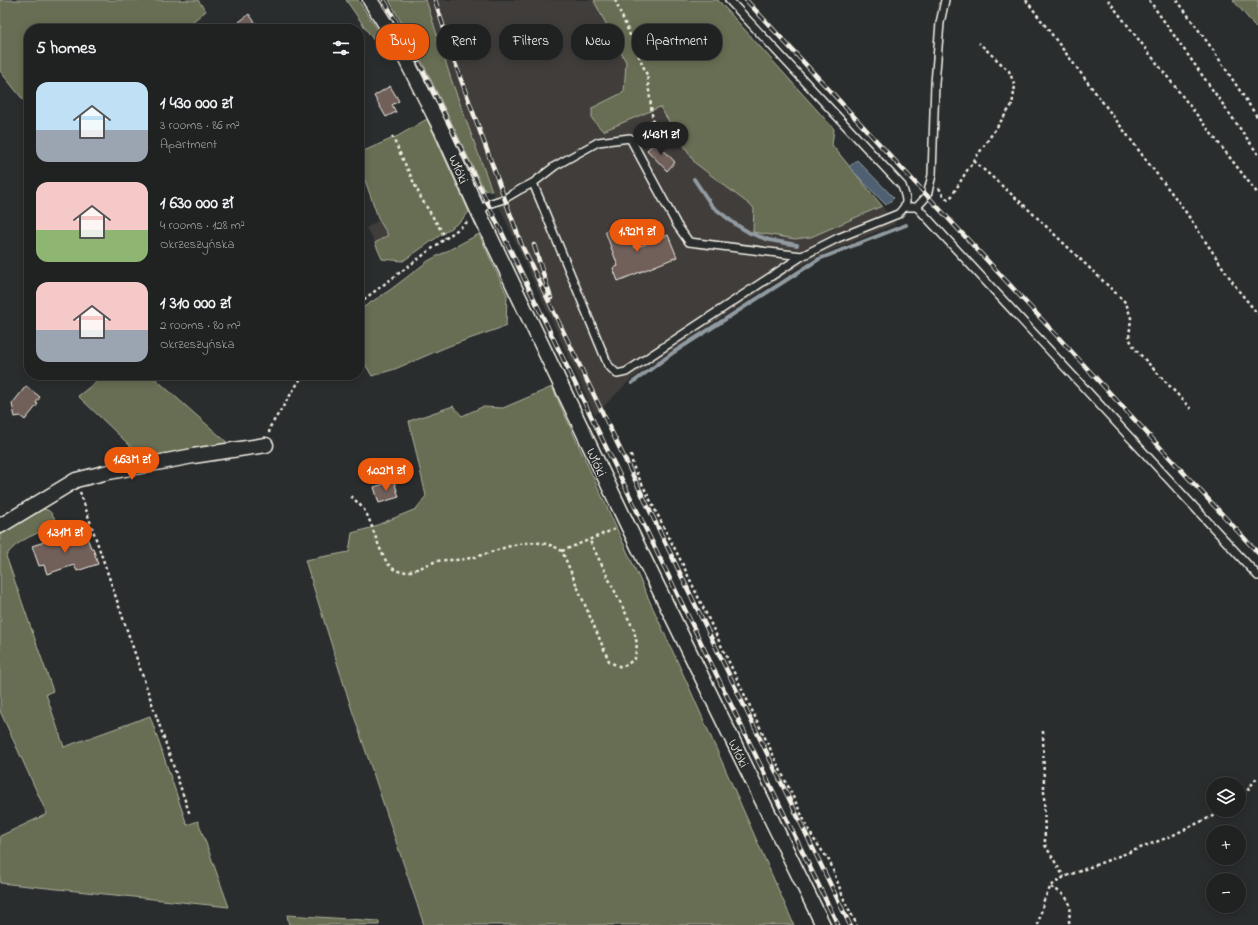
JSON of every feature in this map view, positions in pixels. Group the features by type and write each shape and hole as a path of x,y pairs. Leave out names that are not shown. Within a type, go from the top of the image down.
{"street":[{"name":"Włóki","path":"370,0 394,37 422,89 479,213 627,524 823,925"},
{"path":"0,526 76,480 186,457 266,445"}],"lane":[{"path":"533,183 608,365 616,374 626,372 802,256 838,238 898,214 905,207 906,197 902,186 729,0"},
{"path":"917,207 927,196 932,175 935,83 940,23 945,0"},
{"path":"479,213 488,204 504,199 533,183 555,166 598,142 630,138 677,225 689,242 802,256"},
{"path":"905,207 917,207 1258,576"}],"path":[{"path":"615,0 647,75 653,122 630,138"},
{"path":"1026,0 1181,205 1238,290 1258,314"},
{"path":"1108,0 1258,194"},
{"path":"1149,0 1258,154"},
{"path":"1177,0 1213,50 1258,118"},
{"path":"932,175 944,197 948,199 952,196 1012,105 1015,86 1009,71 979,43"},
{"path":"392,136 421,198 446,238"},
{"path":"974,161 1027,208 1126,303 1131,318 1129,338 1135,349 1191,408"},
{"path":"364,299 479,213"},
{"path":"266,445 270,427 300,380"},
{"path":"631,455 633,466 682,563 805,822 813,838 830,862 845,902 856,925"},
{"path":"76,480 190,815"},
{"path":"351,496 368,515 385,560 392,567 401,571 410,571 437,561 465,559 517,543 542,543 556,547 562,551 609,661 618,667 627,666 635,658 637,644 634,630 589,539"},
{"path":"562,551 627,524"},
{"path":"1043,731 1046,845 1064,877"},
{"path":"1246,792 1258,776"},
{"path":"1038,925 1044,900 1051,886 1064,877 1169,837 1210,817"},
{"path":"1051,886 1062,892 1070,906 1068,920 1070,925"}],"shaded area":[{"path":"426,0 638,0 656,24 632,24 632,60 682,60 811,237 882,206 896,224 818,256 790,272 651,364 628,382 595,415 492,191 445,60 491,60 491,24 437,24 437,35"},
{"path":"379,220 388,235 375,243 366,228"}],"green space":[{"path":"0,0 198,0 206,11 189,24 24,24 24,101 0,71"},
{"path":"346,0 358,0 376,27 376,44 364,24"},
{"path":"389,0 426,0 437,35 437,60 445,60 492,191 484,190 421,60 429,60 429,24 402,24"},
{"path":"718,0 834,129 832,145 882,206 811,237 795,239 753,232 754,208 695,163 660,107 603,131 592,119 592,108 624,92 626,62 624,58 624,24 606,24 594,1"},
{"path":"1233,0 1258,0 1258,30"},
{"path":"427,119 469,212 461,221 403,261 382,259 375,243 388,235 379,220 364,179 364,151 398,136"},
{"path":"479,234 507,295 506,326 449,346 395,369 372,376 364,362 364,307 390,290 428,261"},
{"path":"99,380 157,380 230,445 144,459 78,396"},
{"path":"552,387 689,687 794,925 424,925 350,704 305,560 349,552 352,533 370,528 416,509 426,496 409,421 453,406 462,416 482,407 503,408"},
{"path":"40,509 49,511 57,525 22,541 6,556 53,691 46,694 64,747 150,716 187,825 198,821 229,907 0,883 0,836 47,814 0,711 0,532"},
{"path":"287,915 379,921 379,925 289,925"}],"water":[{"path":"857,160 894,198 886,205 849,167"}],"building":[{"path":"249,14 256,24 240,24 239,22"},
{"path":"390,86 399,101 392,105 396,112 386,117 374,96"},
{"path":"656,142 675,162 667,171 647,150"},
{"path":"625,223 635,248 668,235 677,257 618,281 613,268 618,266 605,231"},
{"path":"26,386 40,397 36,403 38,404 25,420 20,416 15,417 12,404"},
{"path":"394,481 399,497 379,503 374,487"},
{"path":"86,535 91,548 93,548 98,564 77,571 74,565 47,574 44,565 39,566 32,546 62,536 64,542"}],"waterway":[{"path":"694,179 712,206 735,224 750,233 769,240 797,245"},
{"path":"632,383 674,352 819,259 906,225"}],"railway":[{"path":"384,0 423,70 838,925"},
{"path":"435,0 455,63 522,246 850,925"},
{"path":"746,0 1258,553"},
{"path":"534,245 551,298"}]}
